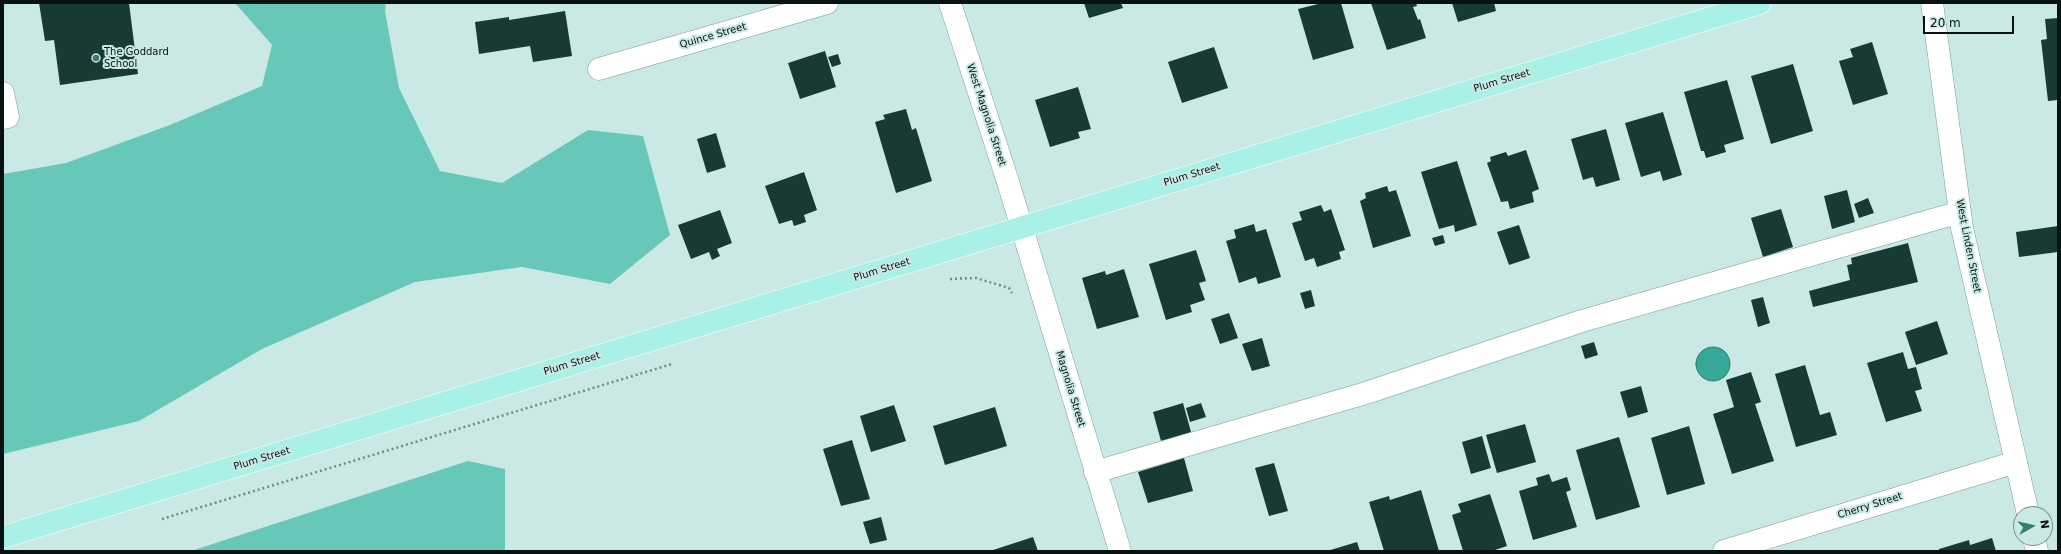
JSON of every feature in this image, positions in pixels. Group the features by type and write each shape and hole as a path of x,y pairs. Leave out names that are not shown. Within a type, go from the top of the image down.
{"main road":[{"name":"Plum Street","path":"3,536 1760,3"}],"street":[{"name":"Quince Street","path":"599,69 827,3"},
{"name":"West Magnolia Street","path":"950,3 1022,227"},
{"name":"West Linden Street","path":"1932,3 1960,212 2026,506"},
{"path":"3,93 8,117 3,118"},
{"path":"1096,472 1366,393 1582,321 1960,212"},
{"name":"Magnolia Street","path":"1022,227 1120,551"},
{"name":"Cherry Street","path":"1724,551 2016,462"}],"path":[{"path":"944,281 951,279 976,278 1009,288 1013,295"},
{"path":"156,521 676,363"}],"shaded area":[{"path":"235,3 386,3 385,11 399,88 440,171 502,183 588,130 643,136 670,235 610,284 522,267 415,282 262,349 139,421 3,454 3,174 66,163 170,125 262,86 272,45"},
{"path":"1716,347 1725,352 1729,357 1729,371 1725,376 1720,380 1710,381 1706,380 1697,371 1696,361 1697,357 1706,348"},
{"path":"468,461 505,469 505,551 191,551"}],"building":[{"name":"The Goddard School","path":"39,3 129,3 138,74 60,85 54,40 45,41"},
{"path":"1084,3 1121,3 1123,8 1089,18"},
{"path":"1322,3 1341,3 1354,48 1313,60 1298,9"},
{"path":"1371,3 1416,3 1417,6 1413,7 1418,20 1420,19 1426,38 1387,50"},
{"path":"1452,3 1494,3 1496,11 1458,22"},
{"path":"565,11 572,56 533,62 530,46 479,54 475,22 509,17 509,20"},
{"path":"2058,18 2058,100 2048,101 2041,40 2047,39 2045,19"},
{"path":"1872,42 1888,94 1853,105 1839,61 1853,57 1850,49"},
{"path":"1214,47 1228,88 1182,103 1168,62"},
{"path":"825,51 836,87 800,99 788,63"},
{"path":"838,54 841,64 832,67 828,57"},
{"path":"1793,64 1813,131 1771,144 1751,76"},
{"path":"1727,80 1744,139 1724,145 1726,152 1706,158 1704,151 1701,151 1684,92"},
{"path":"1078,87 1091,129 1078,132 1080,138 1050,147 1035,100"},
{"path":"906,109 912,130 916,128 932,181 896,193 875,122 885,119 883,115"},
{"path":"1663,112 1682,175 1663,181 1660,171 1641,177 1625,123"},
{"path":"1606,129 1620,180 1596,187 1593,177 1583,180 1571,139"},
{"path":"716,133 726,167 707,173 697,139"},
{"path":"1526,150 1539,189 1532,192 1534,202 1510,209 1508,201 1501,202 1487,163 1491,161 1490,157 1506,152 1508,156"},
{"path":"1457,161 1477,225 1455,232 1454,225 1439,229 1421,172"},
{"path":"804,172 817,210 804,215 806,222 794,226 792,220 779,224 765,186"},
{"path":"1387,186 1389,192 1396,190 1411,236 1373,248 1360,201 1366,198 1365,193"},
{"path":"1847,190 1855,222 1832,229 1824,196"},
{"path":"1868,198 1874,213 1859,218 1854,204"},
{"path":"1321,205 1324,212 1331,209 1345,250 1339,252 1341,259 1317,267 1314,258 1305,261 1292,223 1302,220 1299,212"},
{"path":"1781,209 1793,247 1763,257 1751,218"},
{"path":"720,210 732,243 717,249 720,256 712,260 709,252 691,259 678,225"},
{"path":"1254,224 1256,232 1266,229 1281,277 1258,284 1256,277 1239,283 1226,241 1236,238 1234,230"},
{"path":"1519,225 1530,258 1509,265 1497,232"},
{"path":"2058,226 2058,252 2019,257 2016,232"},
{"path":"1443,235 1445,243 1435,246 1432,238"},
{"path":"1908,243 1918,282 1813,307 1809,291 1850,280 1847,265 1852,264 1851,258"},
{"path":"1196,250 1206,281 1199,283 1205,300 1190,305 1192,312 1166,320 1149,264"},
{"path":"1124,269 1139,317 1097,329 1082,278 1105,271 1106,275"},
{"path":"1311,290 1315,306 1305,309 1300,293"},
{"path":"1763,297 1770,323 1758,327 1751,300"},
{"path":"1229,313 1238,338 1220,344 1211,319"},
{"path":"1937,321 1948,354 1916,365 1905,332"},
{"path":"1262,338 1270,366 1252,371 1242,344"},
{"path":"1594,342 1598,355 1585,359 1581,346"},
{"path":"1903,352 1908,369 1916,367 1922,389 1915,391 1922,411 1886,422 1867,363"},
{"path":"1805,365 1820,415 1830,412 1837,435 1796,447 1775,374"},
{"path":"1751,372 1761,402 1755,404 1774,461 1732,474 1713,414 1734,407 1726,380"},
{"path":"1641,386 1648,412 1628,418 1620,392"},
{"path":"1183,403 1191,432 1161,441 1153,412"},
{"path":"1201,403 1206,417 1190,422 1186,408"},
{"path":"894,405 906,441 871,452 860,416"},
{"path":"995,407 1007,446 945,465 933,426"},
{"path":"1525,424 1536,462 1497,473 1486,435"},
{"path":"1689,426 1705,484 1667,495 1651,438"},
{"path":"1482,436 1491,468 1471,474 1462,442"},
{"path":"1619,437 1640,507 1596,520 1576,450"},
{"path":"852,440 870,499 841,506 823,449"},
{"path":"1184,458 1193,491 1148,503 1138,472"},
{"path":"1274,463 1288,511 1269,516 1255,468"},
{"path":"1549,474 1552,482 1567,477 1571,490 1566,492 1577,527 1533,540 1519,491 1538,485 1536,478"},
{"path":"1421,490 1439,551 1384,551 1369,502 1389,496 1390,500"},
{"path":"1490,494 1507,546 1492,551 1463,551 1452,515 1461,512 1458,504"},
{"path":"881,517 887,540 870,544 863,522"},
{"path":"1033,537 1038,551 990,551"},
{"path":"1992,538 1996,551 1939,551 1939,549 1969,540 1970,545"},
{"path":"1357,542 1360,551 1327,551"}],"place":[{"name":"The Goddard School","path":"96,58"}]}
